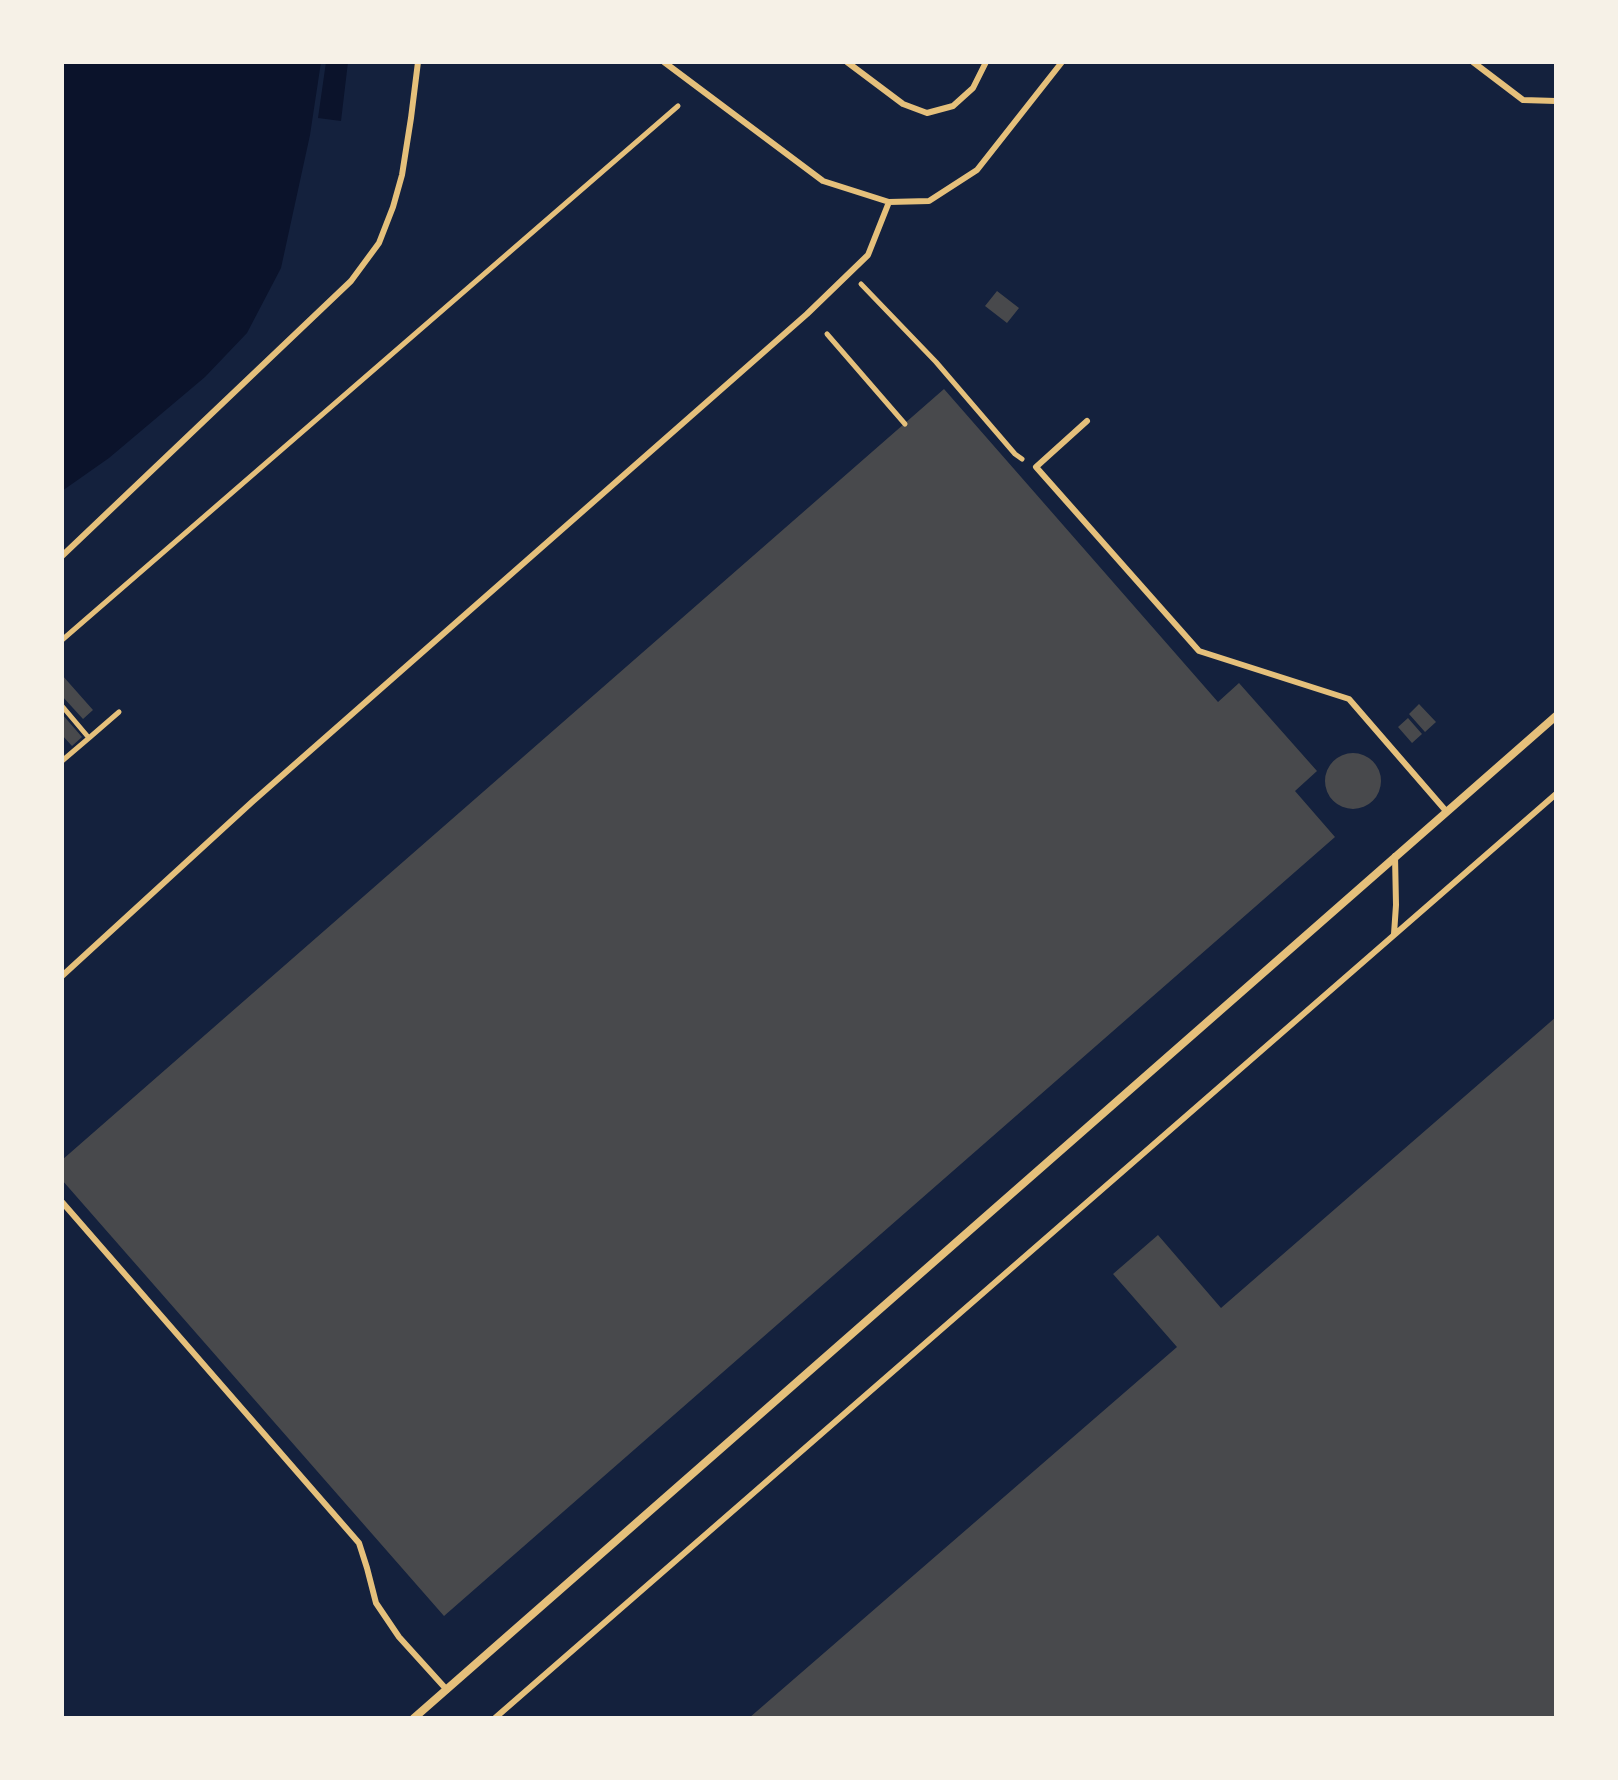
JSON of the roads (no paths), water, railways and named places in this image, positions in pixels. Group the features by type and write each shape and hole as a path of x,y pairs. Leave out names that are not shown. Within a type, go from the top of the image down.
{"street":[{"path":"414,1718 1556,716"}],"lane":[{"path":"62,556 351,281 379,243 402,175 418,62"},
{"path":"664,62 823,181 889,202 929,201 977,170 1062,62"},
{"path":"847,62 903,104 927,113 953,106 973,88 986,62"},
{"path":"1473,62 1523,100 1556,101"},
{"path":"62,976 252,802 795,325 868,255 889,202"},
{"path":"1087,421 1036,467 1199,651 1349,699 1446,811"},
{"path":"495,1718 1556,794"},
{"path":"1394,934 1395,856"},
{"path":"62,1202 359,1543 376,1603 399,1637 447,1690"}],"water":[{"path":"62,62 321,62 310,135 281,268 247,333 205,377 109,458 62,491"},
{"path":"326,62 348,62 341,121 318,118"}]}
